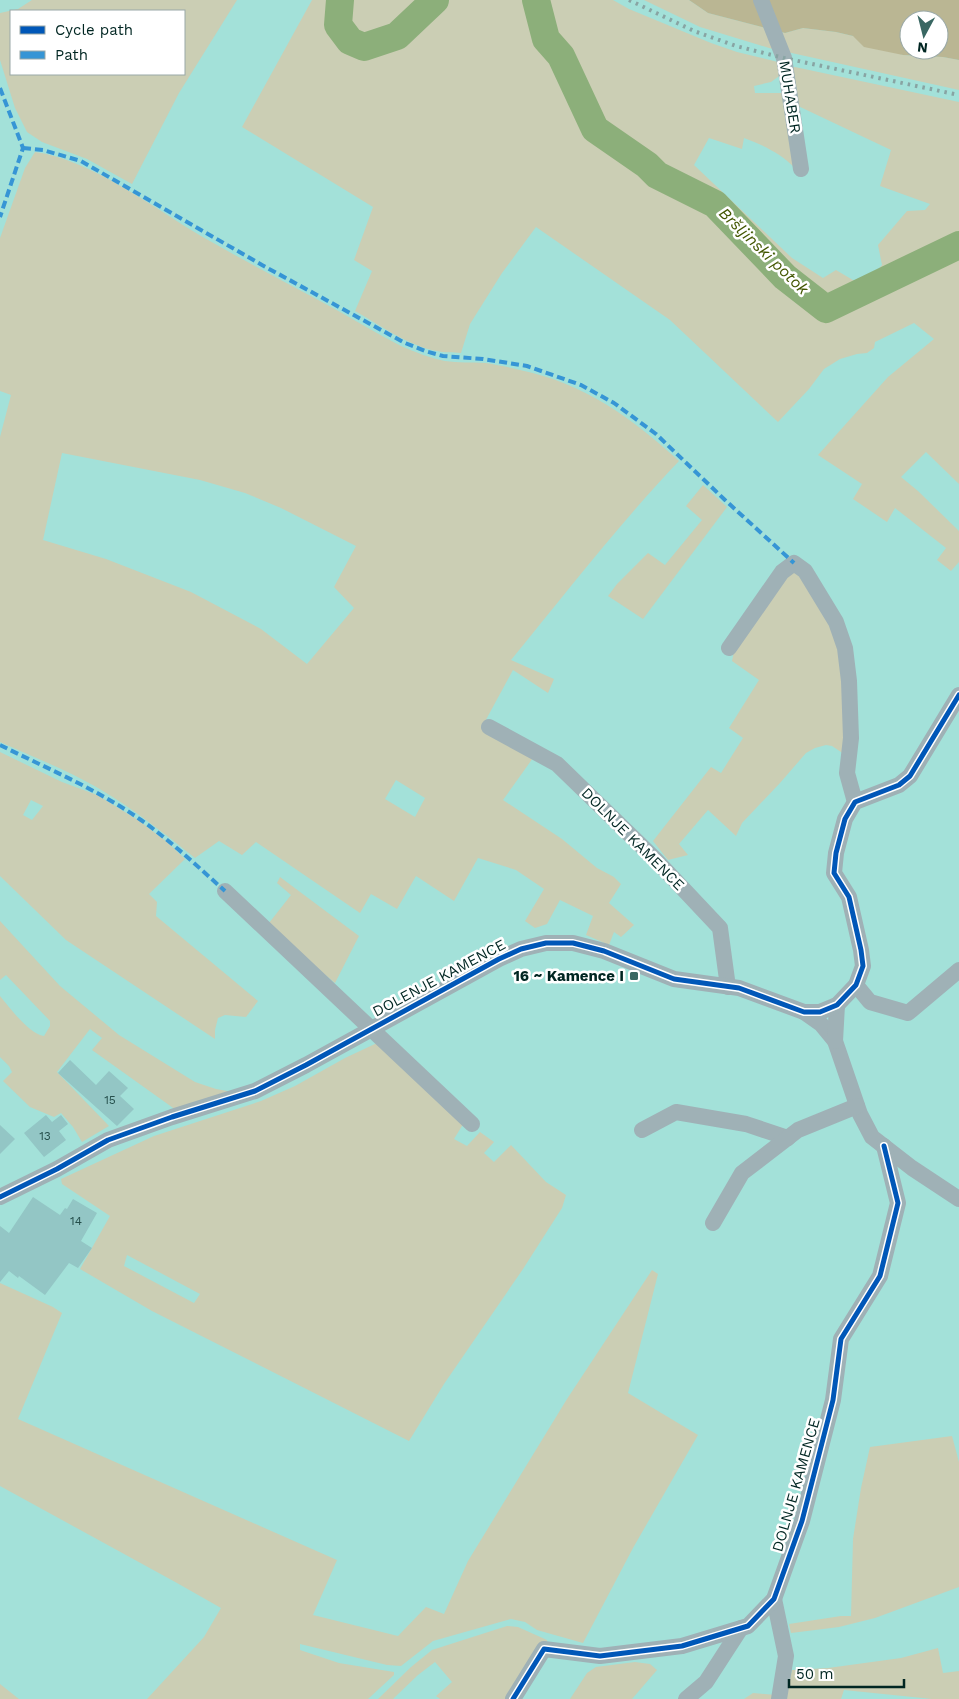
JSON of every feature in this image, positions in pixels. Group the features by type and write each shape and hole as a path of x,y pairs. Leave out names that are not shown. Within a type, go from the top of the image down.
{"street":[{"name":"MUHABER","path":"761,0 784,58 801,169"},
{"path":"729,648 782,572 794,563 805,571 836,622 846,648 851,738 847,773 855,802 900,785 910,776 959,695"},
{"name":"DOLNJE KAMENCE","path":"488,727 557,764 655,859 720,928 728,987"},
{"name":"DOLENJE KAMENCE","path":"0,1197 108,1140 254,1091 306,1066 499,959 521,949 546,943 573,942 604,951 674,979 740,988 804,1012 820,1012 837,1005 856,985 863,966 849,897 834,872 836,853 845,819 855,802"},
{"path":"225,891 472,1124"},
{"path":"856,985 870,1002 908,1013 959,970"},
{"path":"835,1041 837,1005"},
{"path":"804,1012 821,1024 835,1041 857,1106 872,1137 912,1168 957,1195"},
{"path":"713,1223 742,1173 798,1130 857,1106"},
{"path":"642,1130 676,1112 746,1124 788,1138"},
{"name":"DOLNJE KAMENCE","path":"513,1699 544,1649 600,1656 682,1646 748,1626 774,1599 802,1521 833,1400 841,1339 880,1276 898,1203 884,1146"},
{"path":"774,1599 786,1656 780,1699"},
{"path":"686,1699 706,1682 741,1628"}],"green space":[{"path":"32,0 237,0 179,93 132,184 87,159 42,142 27,132 15,108 0,60 0,13 10,11 10,75 185,75 185,10 14,10"},
{"path":"312,0 613,0 629,9 711,43 737,52 782,63 782,74 771,82 754,86 755,93 782,93 794,167 771,150 744,138 742,149 709,138 694,165 792,258 823,278 836,270 863,286 882,265 878,245 907,211 925,210 930,204 880,186 891,150 796,105 791,68 795,67 959,102 959,484 926,452 901,477 959,531 959,562 951,571 937,560 946,548 895,508 887,522 853,499 862,484 818,455 888,377 934,339 914,323 875,342 874,348 867,353 840,359 824,369 809,389 778,422 670,320 536,227 502,273 470,324 461,353 440,352 415,345 355,311 372,271 354,260 373,207 242,127"},
{"path":"644,0 689,0 708,13 785,33 803,28 853,36 899,53 899,60 949,60 949,58 959,60 959,90 769,48 700,27"},
{"path":"35,152 56,156 78,164 121,186 216,245 401,346 439,360 499,365 543,376 565,384 606,404 643,430 679,461 614,534 511,660 554,679 548,693 513,670 482,727 533,758 503,800 562,839 597,868 614,877 621,884 609,903 634,925 621,937 614,932 609,945 586,935 593,916 560,900 547,924 535,928 525,921 544,889 516,870 478,858 454,901 416,876 397,909 371,894 360,913 256,842 242,855 219,841 195,858 148,821 98,788 62,769 0,742 0,437 11,395 0,391 0,238 25,168","holes":["62,453 200,480 245,493 281,508 356,546 334,587 354,608 307,664 261,629 191,592 106,559 43,540","396,780 425,798 415,817 385,799"]},
{"path":"703,485 727,507 643,619 608,596 617,584 648,553 665,565 702,520 686,506"},
{"path":"800,571 843,651 844,754 832,746 826,745 806,753 742,823 736,836 708,810 679,844 688,855 668,860 653,841 711,767 721,773 743,738 729,728 759,680 732,661 734,651 787,574"},
{"path":"0,752 62,782 97,795 138,820 167,842 185,859 149,894 157,902 156,916 258,1001 246,1017 225,1015 218,1018 215,1039 66,940 0,876","holes":["31,800 43,806 32,820 23,815"]},
{"path":"280,877 359,936 335,983 306,959 269,923 291,895 277,883"},
{"path":"0,921 60,986 119,1035 195,1082 233,1092 176,1110 92,1050 102,1038 90,1029 57,1072 109,1126 82,1142 73,1127 61,1113 54,1117 30,1107 3,1081 12,1072 0,1057 0,996 20,1020 38,1034 44,1036 50,1026 50,1021 6,975 0,980"},
{"path":"377,1043 465,1121 454,1139 467,1146 480,1132 494,1142 484,1153 494,1162 511,1145 546,1182 566,1195 562,1208 523,1269 444,1384 409,1441 152,1311 80,1269 110,1216 62,1184 61,1179 154,1136 261,1101 295,1086 345,1058","holes":["127,1255 200,1294 194,1303 124,1266"]},
{"path":"652,1270 658,1274 628,1393 698,1435 633,1548 583,1643 537,1630 525,1622 511,1619 433,1641 401,1666 387,1665 300,1644 300,1650 339,1663 394,1672 394,1675 368,1699 147,1699 204,1637 221,1608 0,1486 0,1283 62,1313 18,1419 337,1560 313,1615 398,1636 426,1607 444,1614 468,1561 567,1399"},
{"path":"952,1436 959,1462 959,1587 875,1618 839,1627 791,1633 789,1624 851,1616 853,1539 870,1447"},
{"path":"507,1626 518,1627 547,1640 548,1656 520,1699 440,1699 436,1696 452,1682 435,1662 393,1699 378,1699 411,1667 432,1650"},
{"path":"938,1648 943,1673 959,1671 959,1699 932,1699 844,1690 841,1699 785,1699 792,1670 828,1668 901,1658"},
{"path":"635,1662 650,1664 657,1670 632,1699 570,1699 587,1673 596,1667"},
{"path":"0,1684 19,1699 0,1699"},
{"path":"753,1693 776,1695 776,1699 744,1699"}],"shaded area":[{"path":"689,0 959,0 959,60 949,58 949,10 899,10 899,54 864,47 853,36 836,32 803,28 785,33 708,13"}],"building":[{"path":"70,1060 96,1085 109,1071 128,1088 120,1096 134,1109 117,1126 58,1073"},
{"path":"46,1115 52,1122 61,1115 68,1124 59,1131 66,1140 44,1157 24,1133"},
{"path":"0,1125 15,1139 0,1154"},
{"path":"33,1197 60,1215 65,1208 67,1209 73,1199 97,1213 81,1241 92,1248 78,1268 69,1263 45,1295 9,1271 0,1282 0,1226 9,1233"}],"waterway":[{"name":"Bršljinski potok","path":"340,0 338,25 350,41 364,47 397,36 435,0"},
{"name":"Bršljinski potok","path":"536,0 546,39 561,56 595,129 647,165 657,175 715,204 785,277 826,309 959,245"}],"railway":[{"path":"629,0 694,31 736,46 959,95"}],"marked path":[{"path":"0,88 23,148 0,217"},
{"path":"23,148 43,150 81,161 262,265 405,343 443,356 483,359 527,366 581,385 614,403 656,434 794,563"},
{"path":"0,745 72,780 141,820 184,854 225,891"}],"cycle path":[{"path":"0,1197 57,1169 108,1140 172,1117 255,1091 499,959 521,949 546,943 573,943 604,951 674,979 739,988 804,1012 820,1012 837,1005 856,985 863,966 849,897 834,873 836,853 845,819 855,802 899,785 910,776 959,695"},
{"path":"513,1699 544,1649 600,1656 682,1646 748,1626 774,1599 802,1521 833,1400 841,1339 880,1276 898,1203 884,1146"}],"place":[{"name":"16 ~ Kamence I","path":"634,976"}]}
